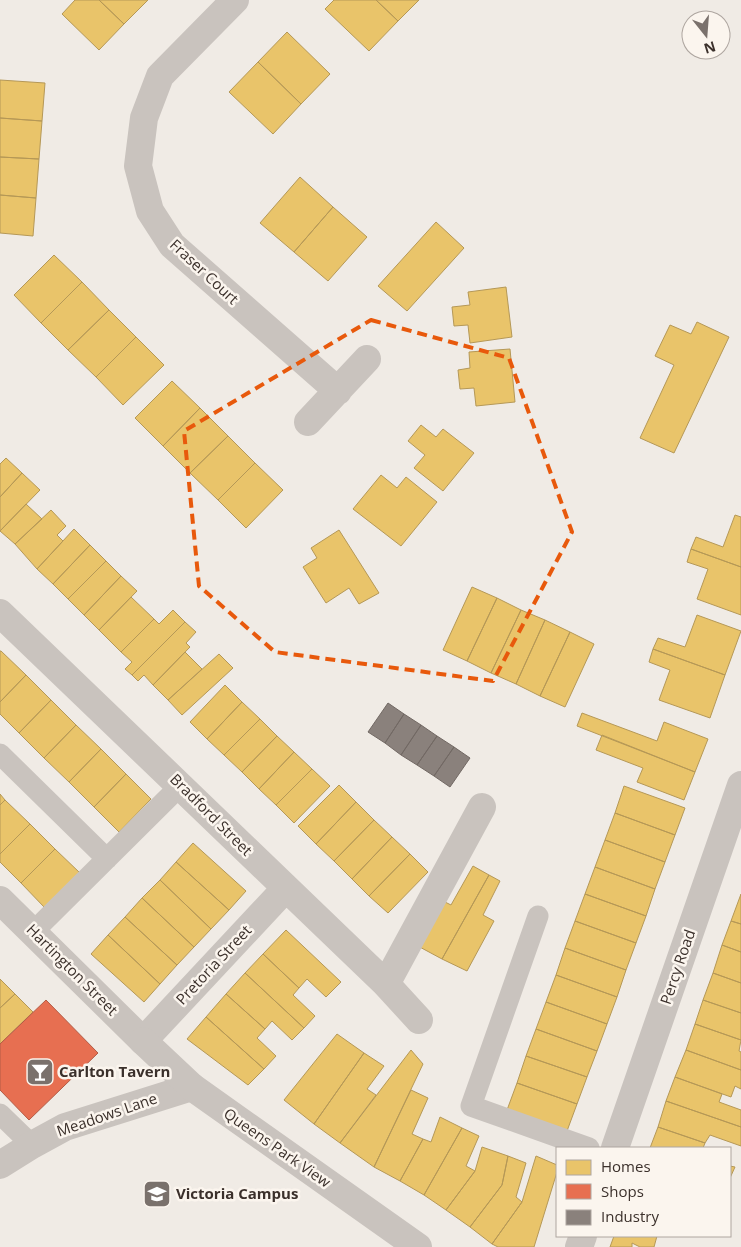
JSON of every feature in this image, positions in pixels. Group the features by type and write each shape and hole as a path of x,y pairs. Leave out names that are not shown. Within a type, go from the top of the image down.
{"street":[{"name":"Fraser Court","path":"235,0 160,76 144,118 138,166 150,211 172,245 338,391"},
{"path":"308,422 367,359"},
{"name":"Bradford Street","path":"0,613 386,984 419,1020"},
{"name":"Percy Road","path":"614,1147 741,785"},
{"path":"386,984 482,807"},
{"name":"Pretoria Street","path":"143,1041 285,888"},
{"name":"Hartington Street","path":"0,900 143,1041"},
{"name":"Queens Park View","path":"143,1041 192,1087 418,1247"},
{"name":"Meadows Lane","path":"0,1165 32,1144 65,1127 192,1087"}],"lane":[{"path":"0,754 107,858"},
{"path":"33,932 181,785"},
{"path":"538,916 472,1106 586,1147"},
{"path":"0,1114 32,1144"}],"highlighted area":[{"path":"371,320 509,358 572,532 493,681 275,652 199,586 184,431"}],"building: Homes":[{"path":"75,0 99,0 124,24 99,50 62,14"},
{"path":"99,0 148,0 124,24"},
{"path":"334,0 376,0 398,21 369,51 325,9"},
{"path":"376,0 419,0 398,21"},
{"path":"287,32 330,74 301,104 258,62"},
{"path":"258,62 301,104 273,134 229,92"},
{"path":"0,80 45,83 42,121 0,118"},
{"path":"0,118 42,121 39,159 0,157"},
{"path":"0,157 39,159 36,198 0,195"},
{"path":"300,177 333,207 294,252 260,223"},
{"path":"0,195 36,198 33,236 0,233"},
{"path":"333,207 367,237 328,281 294,252"},
{"path":"436,222 464,248 407,311 378,286"},
{"path":"54,255 82,282 41,323 14,295"},
{"path":"82,282 109,310 68,350 41,323"},
{"path":"506,287 512,337 470,343 468,325 454,326 452,307 470,305 468,292"},
{"path":"109,310 136,337 96,377 68,350"},
{"path":"697,322 729,337 674,453 640,438 674,365 655,356 670,325 691,334"},
{"path":"136,337 164,365 123,405 96,377"},
{"path":"510,349 515,402 476,406 474,388 460,389 458,370 470,368 469,352"},
{"path":"172,381 200,408 163,446 135,418"},
{"path":"200,408 228,436 190,473 163,446"},
{"path":"421,425 436,437 443,429 474,453 443,491 414,468 425,455 408,441"},
{"path":"228,436 255,463 218,500 190,473"},
{"path":"6,458 22,473 0,497 0,464"},
{"path":"255,463 283,490 246,528 218,500"},
{"path":"22,473 40,490 0,531 0,497"},
{"path":"381,475 397,488 406,477 437,502 401,546 353,509"},
{"path":"26,504 42,519 15,544 0,531"},
{"path":"51,510 66,526 57,535 63,541 37,569 15,544"},
{"path":"735,515 741,517 741,567 691,549 696,537 723,547"},
{"path":"74,529 90,545 53,584 37,569"},
{"path":"339,530 379,593 359,604 349,588 326,603 303,567 317,558 311,548"},
{"path":"90,545 106,561 68,599 53,584"},
{"path":"691,549 741,567 741,615 697,599 708,569 687,562"},
{"path":"106,561 121,576 84,615 68,599"},
{"path":"121,576 137,591 99,630 84,615"},
{"path":"472,587 497,598 467,661 443,650"},
{"path":"131,597 154,619 121,652 99,630"},
{"path":"497,598 521,610 491,673 467,661"},
{"path":"173,610 185,622 132,675 125,669 132,662 121,652 154,619 159,624"},
{"path":"521,610 545,620 516,684 491,673"},
{"path":"697,615 741,631 725,675 653,649 658,638 685,647"},
{"path":"545,620 570,632 540,696 516,684"},
{"path":"185,622 196,632 186,643 190,647 153,685 144,675 138,681 132,675"},
{"path":"570,632 594,644 565,707 540,696"},
{"path":"653,649 725,675 710,718 659,700 670,670 649,662"},
{"path":"0,651 26,675 0,702"},
{"path":"185,652 202,669 168,700 153,685"},
{"path":"219,654 233,668 182,715 168,700"},
{"path":"26,675 51,700 19,733 0,714 0,702"},
{"path":"225,685 242,702 207,739 190,722"},
{"path":"51,700 76,725 44,758 19,733"},
{"path":"242,702 260,719 224,755 207,739"},
{"path":"582,713 657,741 664,722 708,739 695,772 577,726"},
{"path":"260,719 277,736 242,772 224,755"},
{"path":"76,725 101,749 69,782 44,758"},
{"path":"602,735 695,772 684,800 637,782 643,768 596,750"},
{"path":"277,736 294,752 259,789 242,772"},
{"path":"101,749 126,774 94,807 69,782"},
{"path":"294,752 312,769 276,805 259,789"},
{"path":"312,769 330,786 294,823 276,805"},
{"path":"126,774 151,799 119,832 94,807"},
{"path":"339,785 356,802 316,844 298,826"},
{"path":"624,786 685,808 675,835 615,813"},
{"path":"0,794 5,800 0,805"},
{"path":"5,800 30,824 0,854 0,805"},
{"path":"356,802 374,820 334,861 316,844"},
{"path":"615,813 675,835 665,862 605,840"},
{"path":"374,820 392,837 352,879 334,861"},
{"path":"30,824 55,849 21,883 0,862 0,854"},
{"path":"392,837 410,854 369,896 352,879"},
{"path":"605,840 665,862 655,889 595,867"},
{"path":"193,843 246,891 229,910 176,862"},
{"path":"55,849 80,873 45,908 21,883"},
{"path":"410,854 428,872 388,913 369,896"},
{"path":"176,862 229,910 211,929 160,880"},
{"path":"473,866 489,875 442,959 416,945 441,900 451,905"},
{"path":"595,867 655,889 646,916 585,894"},
{"path":"489,875 500,881 483,915 494,921 467,971 442,959"},
{"path":"160,880 211,929 194,947 142,898"},
{"path":"585,894 646,916 636,943 575,921"},
{"path":"741,894 741,924 731,921"},
{"path":"142,898 194,947 177,965 125,917"},
{"path":"125,917 177,965 160,984 108,935"},
{"path":"575,921 636,943 626,970 565,948"},
{"path":"731,921 741,924 741,952 722,945"},
{"path":"286,930 341,982 326,997 307,979 299,988 263,954"},
{"path":"108,935 160,984 144,1002 91,954"},
{"path":"722,945 741,952 741,983 713,973"},
{"path":"565,948 626,970 617,997 556,975"},
{"path":"263,954 299,988 293,995 315,1016 304,1028 245,973"},
{"path":"245,973 304,1028 292,1040 272,1021 265,1029 226,994"},
{"path":"713,973 741,983 741,1013 703,1000"},
{"path":"556,975 617,997 607,1024 546,1002"},
{"path":"0,979 15,994 0,1008"},
{"path":"15,994 33,1012 0,1044 0,1008"},
{"path":"226,994 265,1029 257,1038 276,1056 264,1069 206,1017"},
{"path":"703,1000 741,1013 741,1040 695,1024"},
{"path":"546,1002 607,1024 597,1051 536,1029"},
{"path":"206,1017 264,1069 248,1085 187,1039"},
{"path":"695,1024 741,1040 739,1051 741,1052 741,1070 686,1050"},
{"path":"536,1029 597,1051 587,1077 526,1056"},
{"path":"337,1034 364,1053 314,1124 284,1100"},
{"path":"411,1050 423,1064 374,1167 340,1143"},
{"path":"686,1050 741,1070 741,1089 735,1086 731,1097 675,1077"},
{"path":"364,1053 384,1066 367,1089 376,1095 340,1143 314,1124"},
{"path":"526,1056 587,1077 577,1104 517,1083"},
{"path":"675,1077 722,1094 719,1102 741,1110 741,1127 666,1101"},
{"path":"517,1083 577,1104 567,1131 507,1110"},
{"path":"411,1090 428,1098 412,1134 423,1139 400,1181 374,1167"},
{"path":"666,1101 741,1127 741,1146 710,1135 705,1143 658,1127"},
{"path":"440,1117 462,1128 424,1195 400,1181 423,1139 431,1142"},
{"path":"658,1127 705,1143 703,1147 650,1147"},
{"path":"462,1128 479,1136 466,1166 475,1171 446,1210 424,1195"},
{"path":"482,1147 508,1156 502,1185 470,1227 446,1210 475,1171"},
{"path":"508,1156 526,1163 516,1197 522,1202 492,1244 470,1227 502,1185"},
{"path":"536,1156 556,1165 556,1175 534,1247 498,1247 492,1244 522,1202"},
{"path":"731,1166 735,1167 731,1176"},
{"path":"614,1237 657,1237 654,1247 640,1247 632,1243 632,1247 610,1247"}],"building: Shops":[{"name":"Carlton Tavern","path":"46,1000 98,1053 29,1120 0,1090 0,1044"}],"building: Industry":[{"path":"388,703 404,714 385,743 368,732"},
{"path":"404,714 421,725 401,755 385,743"},
{"path":"421,725 437,736 417,765 401,755"},
{"path":"437,736 454,747 434,776 417,765"},
{"path":"454,747 470,758 450,787 434,776"}],"place":[{"name":"Carlton Tavern","path":"40,1072"},
{"name":"Victoria Campus","path":"157,1194"}]}
